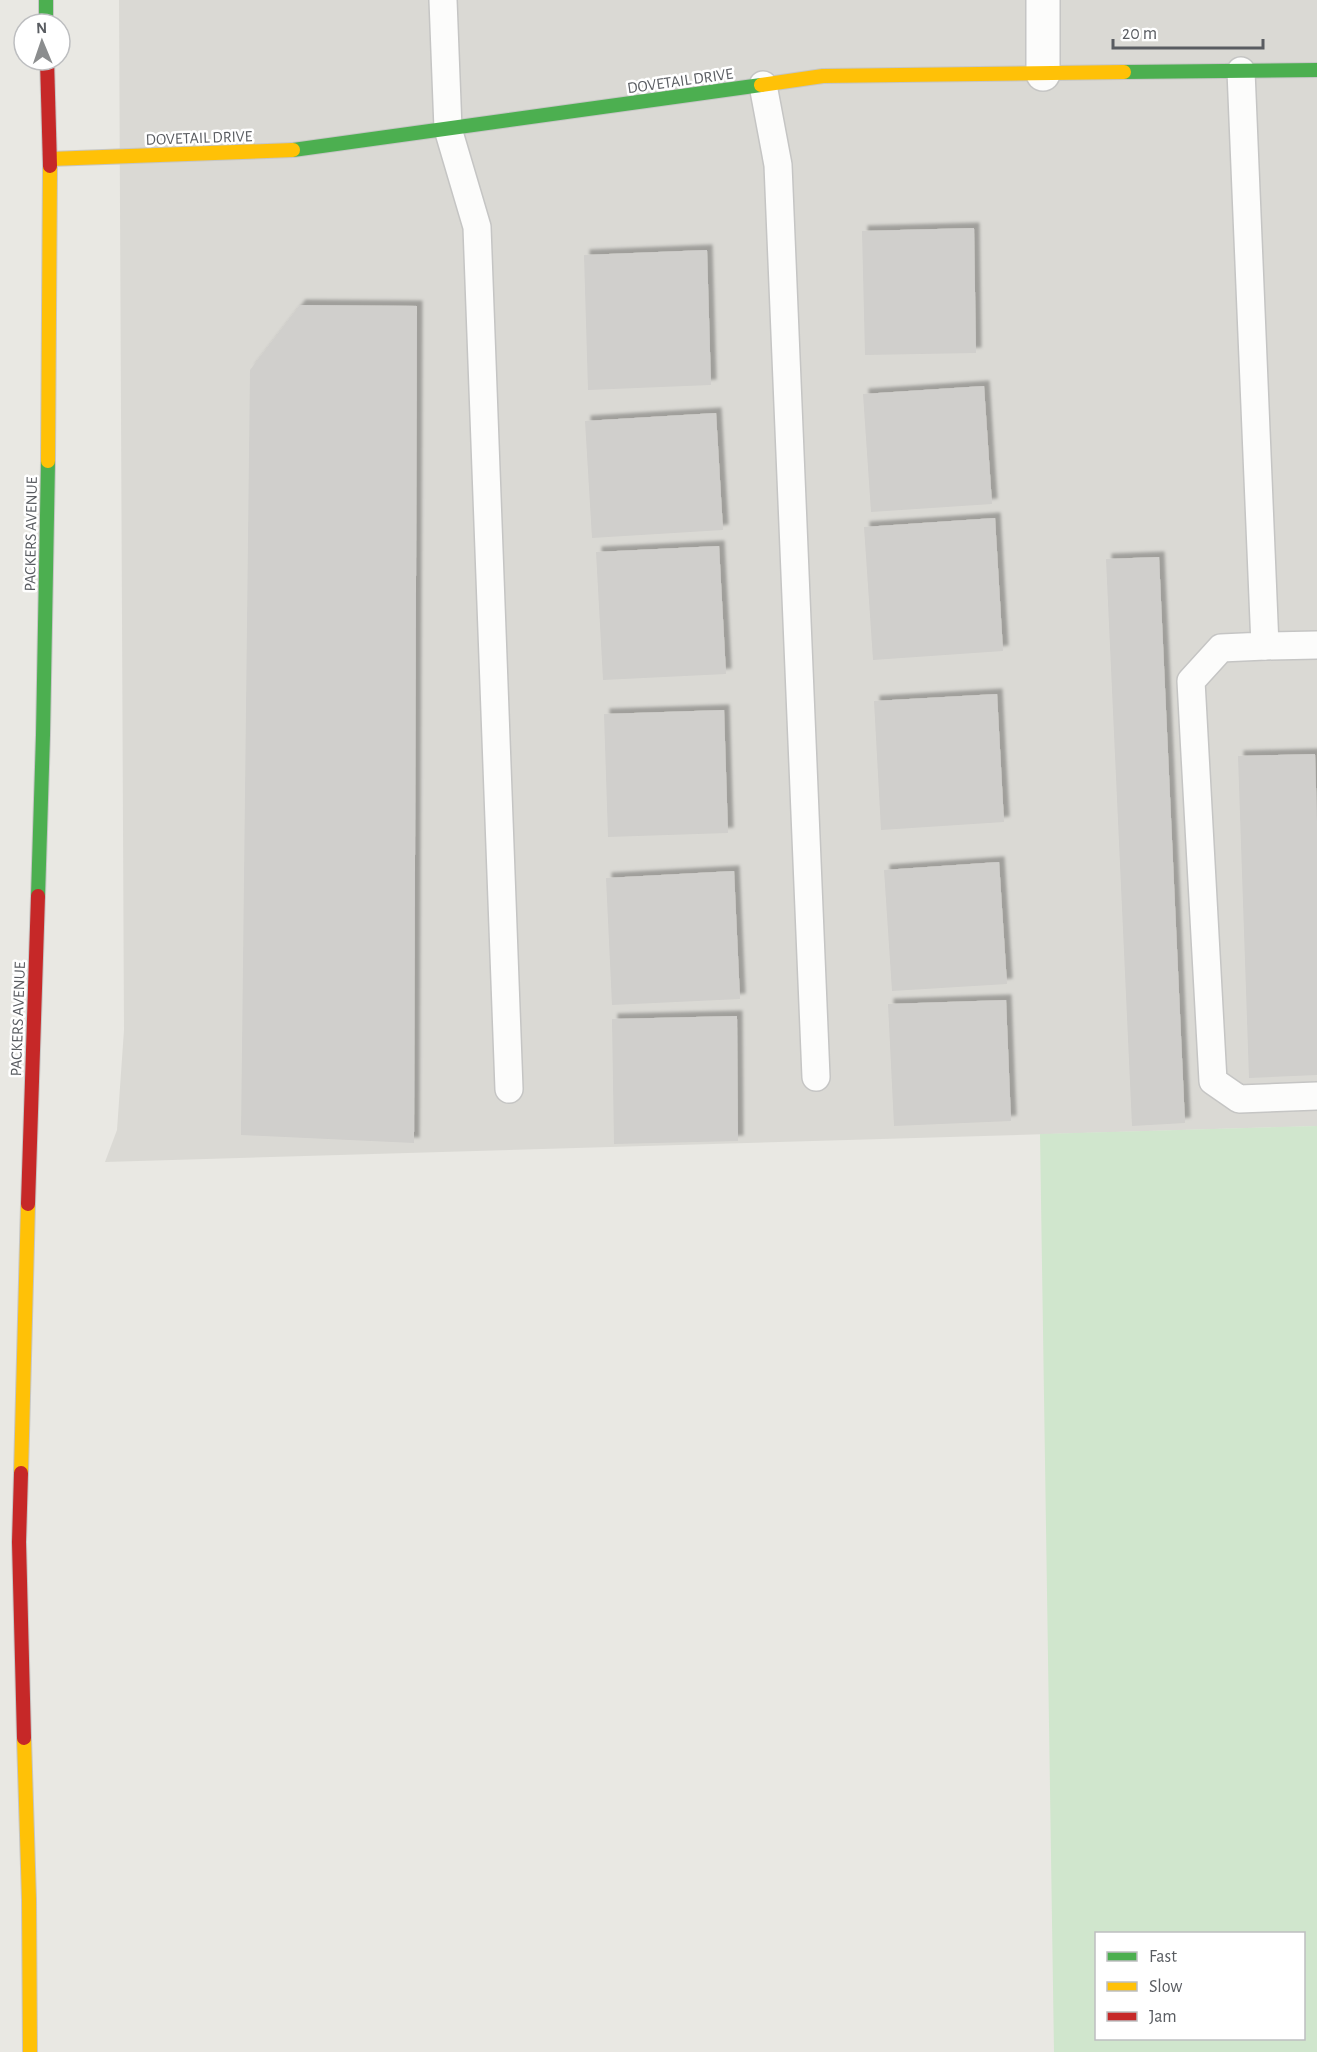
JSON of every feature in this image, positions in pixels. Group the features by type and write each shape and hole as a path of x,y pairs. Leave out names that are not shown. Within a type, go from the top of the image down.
{"main road":[{"name":"DOVETAIL DRIVE","path":"50,159 302,150 823,76 1317,70"},
{"name":"PACKERS AVENUE","path":"30,2052 29,1899 10,1542 30,1134 43,724 50,313 47,72"}],"street":[{"path":"1042,0 1043,74"}],"lane":[{"path":"443,0 448,129 477,227 509,1089"},
{"path":"1241,71 1265,646"},
{"path":"763,85 778,165 816,1077"},
{"path":"1317,645 1221,648 1191,681 1212,1081 1239,1099 1317,1096"}],"shaded area":[{"path":"119,0 1317,0 1317,1126 105,1162 117,1130 124,1030"}],"green space":[{"path":"1317,1126 1317,2052 1054,2052 1040,1134"}],"building":[{"path":"974,228 976,353 865,355 862,231"},
{"path":"707,250 711,385 588,390 584,255"},
{"path":"300,305 417,306 414,1143 241,1135 250,370"},
{"path":"984,386 992,504 871,512 863,394"},
{"path":"716,413 723,530 592,538 585,421"},
{"path":"995,518 1003,651 873,660 864,527"},
{"path":"719,546 726,674 603,680 596,552"},
{"path":"1159,557 1185,1123 1132,1126 1106,559"},
{"path":"997,694 1004,822 881,830 874,701"},
{"path":"724,710 728,833 608,837 604,714"},
{"path":"1315,754 1317,1075 1249,1078 1238,756"},
{"path":"999,862 1007,984 892,991 884,870"},
{"path":"734,871 740,999 612,1005 606,878"},
{"path":"1006,1000 1011,1121 894,1126 888,1004"},
{"path":"737,1016 738,1141 614,1144 612,1019"}],"traffic: fast":[{"path":"46,0 46,12"},
{"path":"1124,72 1317,70"},
{"path":"293,150 761,85"},
{"path":"38,896 48,461"}],"traffic: slow":[{"path":"761,85 823,76 1124,72"},
{"path":"50,159 293,150"},
{"path":"48,461 50,166"},
{"path":"21,1473 28,1204"},
{"path":"24,1738 29,1899 30,2052"}],"traffic: jam":[{"path":"47,72 50,166"},
{"path":"28,1204 38,896"},
{"path":"21,1473 19,1542 24,1738"}]}
